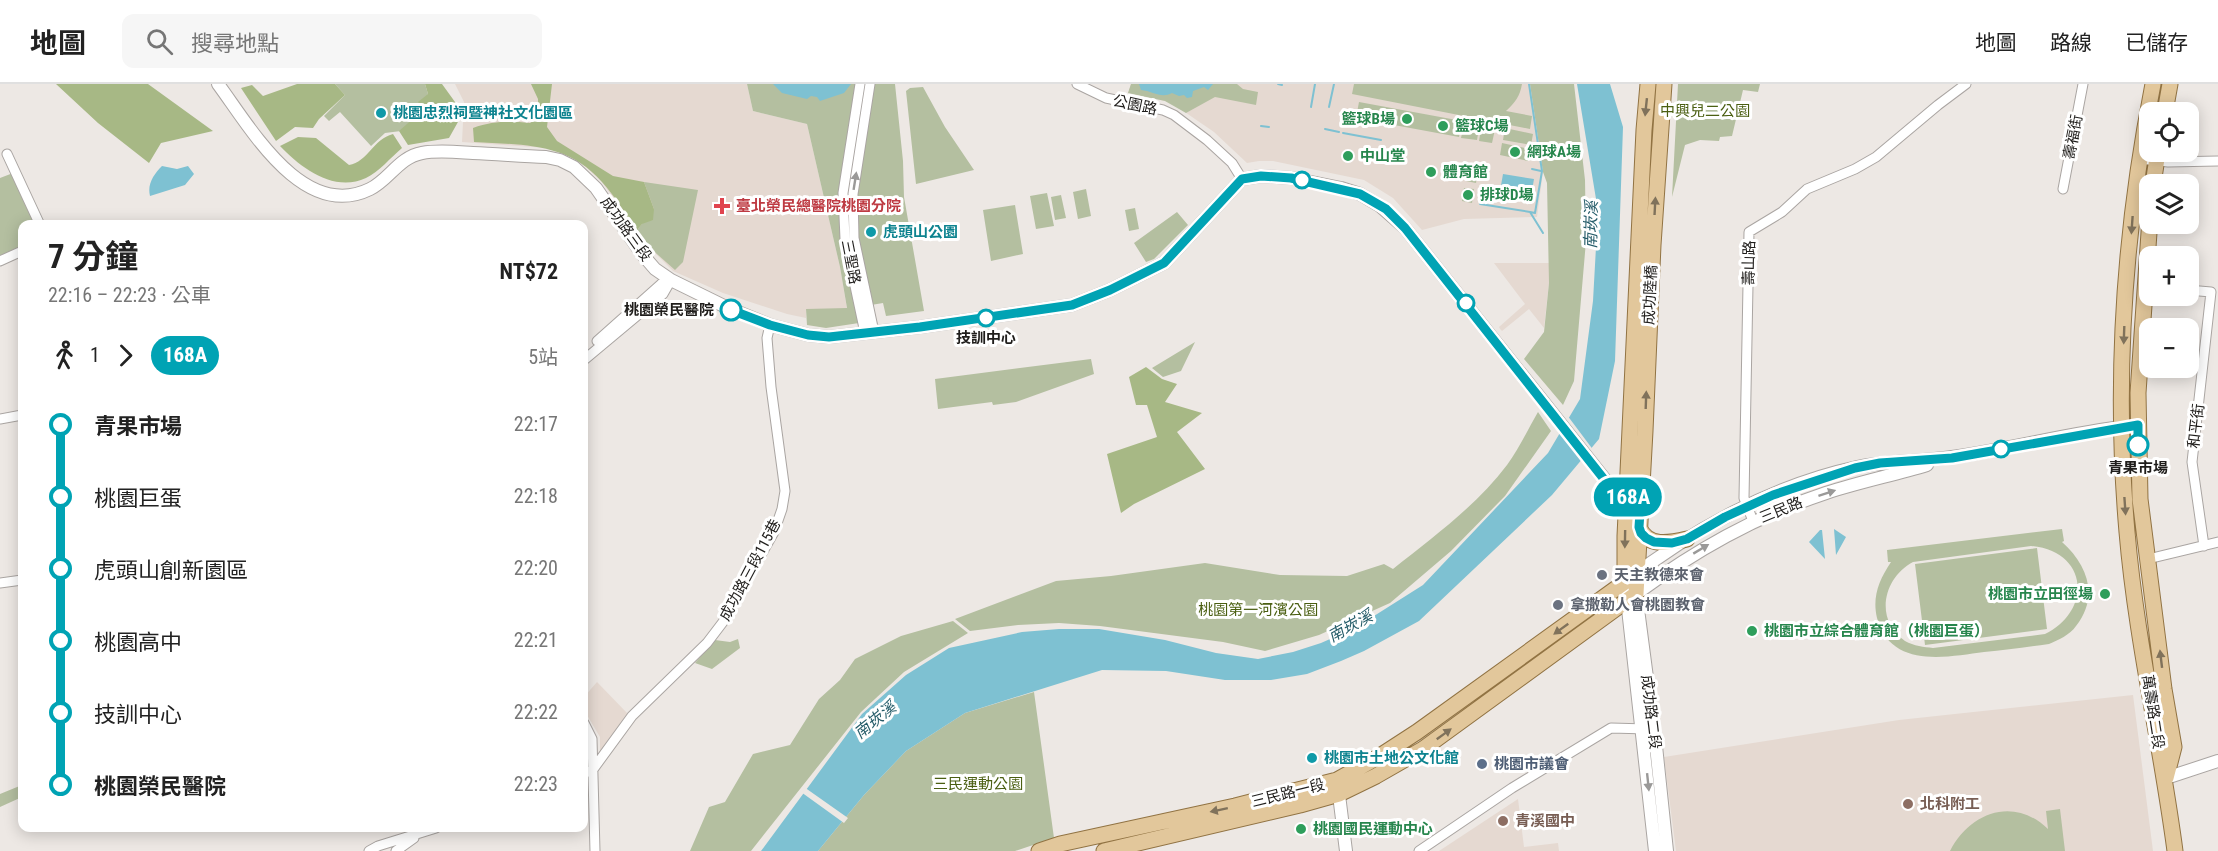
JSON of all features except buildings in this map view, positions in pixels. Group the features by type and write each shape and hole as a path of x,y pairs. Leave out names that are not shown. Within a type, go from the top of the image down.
{"main road":[{"path":"1648,84 1652,130"},
{"path":"1652,130 1664,84"},
{"name":"萬壽路二段","path":"2150,102 2153,84"},
{"path":"2167,102 2170,84"},
{"name":"成功陸橋","path":"1634,497 1652,130"},
{"name":"萬壽路二段","path":"2139,159 2126,299 2121,427 2128,544 2159,752 2166,778"},
{"name":"萬壽路二段","path":"2146,306 2138,425 2140,499 2164,689 2174,747 2166,778"},
{"path":"1630,587 1639,527 1634,497"},
{"path":"1630,587 1634,497"},
{"path":"1639,527 1646,538 1654,542 1672,543 1687,539"},
{"name":"三民路一段","path":"1039,851 1235,806 1338,787 1491,678 1630,587"},
{"name":"三民路一段","path":"1104,851 1338,787 1399,764 1501,694 1630,587"},
{"path":"1491,678 1501,694"},
{"path":"2166,778 2175,851"}],"street":[{"name":"成功路三段","path":"218,84 277,163 318,191 334,195 371,189 404,161 423,153 546,156 560,160 574,167 596,188 651,265 671,280 728,308 770,325 808,335 829,337 1072,305 1110,290 1164,263 1242,179"},
{"name":"三聖路","path":"860,84 843,194 845,239 870,332"},
{"name":"三聖路","path":"870,84 853,194 854,238 870,332"},
{"name":"公園路","path":"1077,84 1106,98 1163,110 1174,115 1207,140 1235,166 1242,179"},
{"name":"壽山路","path":"1753,521 1744,498 1749,232 1782,212 1807,189 1855,169 1876,157 1966,84"},
{"name":"壽福街","path":"2063,189 2083,84"},
{"path":"7,154 38,220"},
{"path":"2199,160 2218,161"},
{"path":"1242,179 1261,176 1291,178 1341,188 1360,194 1386,209 1449,281 1611,488 1634,497"},
{"path":"0,261 18,253"},
{"path":"588,349 661,284 671,280"},
{"path":"588,357 664,293 671,280"},
{"name":"和平街","path":"2199,291 2211,292 2192,462 2204,546"},
{"name":"成功路三段115巷","path":"594,768 632,716 707,643 723,622 774,532 782,509 784,491 771,387 767,338 770,325"},
{"path":"0,418 18,416"},
{"name":"三民路","path":"1630,587 1753,521 1825,493 1952,458 2138,425"},
{"name":"三民路","path":"1630,587 1687,539 1747,506 1795,486 1880,463 1952,458"},
{"path":"2148,559 2218,542"},
{"path":"0,583 18,581"},
{"name":"成功路二段","path":"1630,587 1648,730 1667,851"},
{"path":"1419,851 1512,788 1611,728 1648,730"},
{"name":"成功路二段","path":"1648,730 1656,851"},
{"path":"588,732 592,740 594,768 596,851"},
{"path":"2166,778 2218,761"},
{"path":"588,772 594,768"},
{"path":"1338,787 1346,851"},
{"path":"369,851 378,846 426,832"},
{"path":"396,851 418,835"}],"shaded area":[{"name":"臺北榮民總醫院桃園分院","path":"455,84 747,84 753,111 807,124 840,267 847,309 806,309 806,318 787,314 723,293 673,271 649,247 601,181 578,160 547,148 462,142 464,102"},
{"path":"1131,84 1530,84 1543,172 1537,217 1464,219 1422,230 1393,198 1364,180 1273,161 1247,163 1214,132 1176,106 1165,101 1128,93"},
{"path":"1494,263 1549,263 1544,328 1529,309 1502,331 1500,329 1499,327 1525,304"},
{"path":"597,682 628,714 600,756 600,737 588,717 588,692"},
{"name":"北科附工","path":"2133,695 2153,851 1676,851 1664,757 1899,720"},
{"name":"青溪國中","path":"1518,799 1524,847 1558,843 1559,851 1439,851"}],"green space":[{"path":"56,84 148,84 213,131 161,143 149,163 98,123"},
{"path":"297,84 335,84 345,95 319,119 313,128 295,127 276,141 241,88 252,85 263,96"},
{"name":"桃園忠烈祠暨神社文化園區","path":"335,84 425,84 428,94 424,109 401,131 385,133 371,146 340,112 329,121 324,116 345,95"},
{"path":"425,84 442,84 463,113 449,138 408,145 399,131 424,109 418,102 428,94"},
{"path":"531,84 552,84 547,127 557,141 613,176 644,182 654,209 653,220 642,224 637,230 602,182 574,159 543,148 526,145 474,142 473,128 501,122 530,123 538,118 538,99"},
{"name":"虎頭山公園","path":"747,84 895,84 903,161 904,197 924,311 886,316 883,303 859,307 859,323 826,328 807,325 806,309 847,308 840,267 807,124 753,111"},
{"path":"1131,84 1237,84 1243,89 1258,92 1256,105 1215,97 1186,113 1165,101 1128,93"},
{"path":"1354,84 1522,84 1517,99 1506,111 1532,116 1530,129 1352,94"},
{"path":"1530,84 1574,84 1585,180 1586,241 1574,381 1563,405 1524,359 1544,332 1549,283 1547,183 1543,172"},
{"name":"中興兒二公園","path":"1678,84 1760,84 1758,92 1743,90 1732,136 1720,137 1719,141 1700,140 1685,145 1672,197"},
{"path":"923,87 945,127 974,170 916,184 906,91 910,88"},
{"path":"1359,102 1462,121 1459,137 1356,118"},
{"path":"1465,120 1480,122 1477,140 1461,138"},
{"path":"1482,123 1496,125 1492,143 1479,141"},
{"path":"1505,128 1533,134 1531,145 1503,140"},
{"path":"393,134 402,148 376,172 354,182 330,180 319,176 308,170 280,146 298,137 316,138 349,165 361,160 380,141"},
{"name":"網球A場","path":"1502,143 1530,149 1528,161 1500,155"},
{"path":"1468,166 1478,167 1476,183 1466,181"},
{"path":"13,173 36,220 18,220 18,250 0,259 0,178"},
{"path":"644,182 698,190 683,262 675,270 649,247 637,230 654,209"},
{"name":"排球D場","path":"1464,188 1474,189 1472,203 1462,201"},
{"path":"1086,189 1091,216 1078,219 1073,192"},
{"path":"1047,193 1054,226 1036,229 1030,196"},
{"path":"1061,195 1066,218 1055,220 1051,197"},
{"path":"1015,205 1023,254 991,261 983,210"},
{"path":"1135,208 1139,229 1129,231 1125,210"},
{"path":"1177,212 1188,225 1154,259 1146,262 1134,243"},
{"path":"1195,342 1181,371 1163,377 1152,368"},
{"path":"1091,359 1094,374 1016,402 993,405 992,402 938,409 935,379"},
{"path":"1146,367 1162,379 1177,384 1165,402 1202,413 1177,432 1205,469 1134,504 1121,513 1107,454 1157,437 1147,405 1136,405 1129,377"},
{"name":"桃園第一河濱公園","path":"1538,412 1551,431 1505,496 1451,551 1390,603 1319,635 1265,651 1223,642 1059,623 970,631 955,619 1056,581 1205,563 1280,575 1347,576 1384,564 1393,569 1453,520 1495,480 1516,452"},
{"path":"2062,529 2064,541 2062,542 2084,571 2089,593 2087,604 2083,615 2073,629 2064,637 2049,644 1937,657 1907,652 1894,646 1884,634 1877,618 1875,603 1878,589 1891,562 1888,562 1887,550","holes":["2031,546 2050,550 2064,558 2073,570 2077,583 2077,597 2071,611 2061,624 2045,634 1933,648 1905,641 1895,632 1889,622 1886,611 1889,588 1903,569 1913,562"]},
{"path":"2037,548 2047,629 1925,645 1915,564"},
{"path":"953,621 968,633 904,672 861,712 751,851 690,851 709,807 725,802 753,754 790,745 819,699 840,680 855,659 901,636"},
{"path":"738,639 740,648 712,669 695,663 715,640 730,642"},
{"name":"三民運動公園","path":"1034,692 1054,838 1015,851 818,851 864,795 906,751 965,713"},
{"path":"18,787 18,799 0,807 0,794"},
{"path":"2060,809 2065,851 1950,851 1969,826 1994,813 2007,811 2021,813 2035,819 2048,829 2046,811"}],"water":[{"path":"773,84 851,84 844,93 820,101 817,97 811,96 807,99 782,93"},
{"path":"1139,84 1213,84 1208,90 1204,87 1193,91 1192,97 1187,98 1184,95 1179,96 1172,93 1161,95 1141,90"},
{"name":"南崁溪","path":"1577,84 1610,84 1623,127 1615,361 1599,439 1552,495 1419,621 1364,651 1307,674 1271,680 1225,680 1166,671 1102,670 965,713 906,751 864,795 818,851 761,851 862,714 906,675 949,648 1022,632 1099,629 1165,640 1216,653 1258,659 1293,652 1355,628 1423,585 1548,453 1580,399 1593,301 1598,211"},
{"path":"162,166 177,169 188,166 194,174 185,185 150,196 149,187 156,172"},
{"path":"1503,174 1534,179 1530,202 1499,197"},
{"path":"1834,529 1846,537 1836,555"},
{"path":"1822,530 1825,559 1809,542"}],"pier":[{"path":"1567,415 1594,451 1583,463 1558,431"},
{"path":"804,787 848,818 844,823 801,792"}],"waterway":[{"path":"1278,84 1282,85"},
{"path":"1311,107 1315,84"},
{"path":"1329,107 1334,84"},
{"path":"1529,84 1542,171 1535,213 1530,212 1543,233"},
{"path":"1261,126 1269,127"},
{"path":"1325,129 1339,132"},
{"path":"1343,133 1381,140"},
{"path":"1532,169 1541,171"},
{"path":"1480,204 1530,212"}],"bus line":[{"name":"168A","path":"731,310 770,325 808,335 829,337 1027,313 1072,305 1110,290 1164,263 1242,179 1261,176 1291,178 1360,194 1386,209 1405,228 1611,488 1626,496 1641,498 1639,527 1646,538 1654,542 1672,543 1687,539 1725,517 1773,495 1855,468 1880,463 1952,458 2138,425 2138,445"}],"place":[{"name":"桃園忠烈祠暨神社文化園區","path":"381,113"},
{"name":"籃球B場","path":"1407,119"},
{"name":"籃球C場","path":"1443,126"},
{"name":"網球A場","path":"1515,152"},
{"name":"中山堂","path":"1348,156"},
{"name":"體育館","path":"1431,172"},
{"name":"排球D場","path":"1468,195"},
{"name":"臺北榮民總醫院桃園分院","path":"722,206"},
{"name":"虎頭山公園","path":"871,232"},
{"name":"桃園榮民醫院","path":"731,310"},
{"name":"技訓中心","path":"986,318"},
{"name":"青果市場","path":"2138,445"},
{"name":"天主教德來會","path":"1602,575"},
{"name":"桃園市立田徑場","path":"2105,594"},
{"name":"拿撒勒人會桃園教會","path":"1558,605"},
{"name":"桃園市立綜合體育館（桃園巨蛋）","path":"1752,631"},
{"name":"桃園市土地公文化館","path":"1312,758"},
{"name":"桃園市議會","path":"1482,764"},
{"name":"北科附工","path":"1908,804"},
{"name":"青溪國中","path":"1503,821"},
{"name":"桃園國民運動中心","path":"1301,829"}]}
